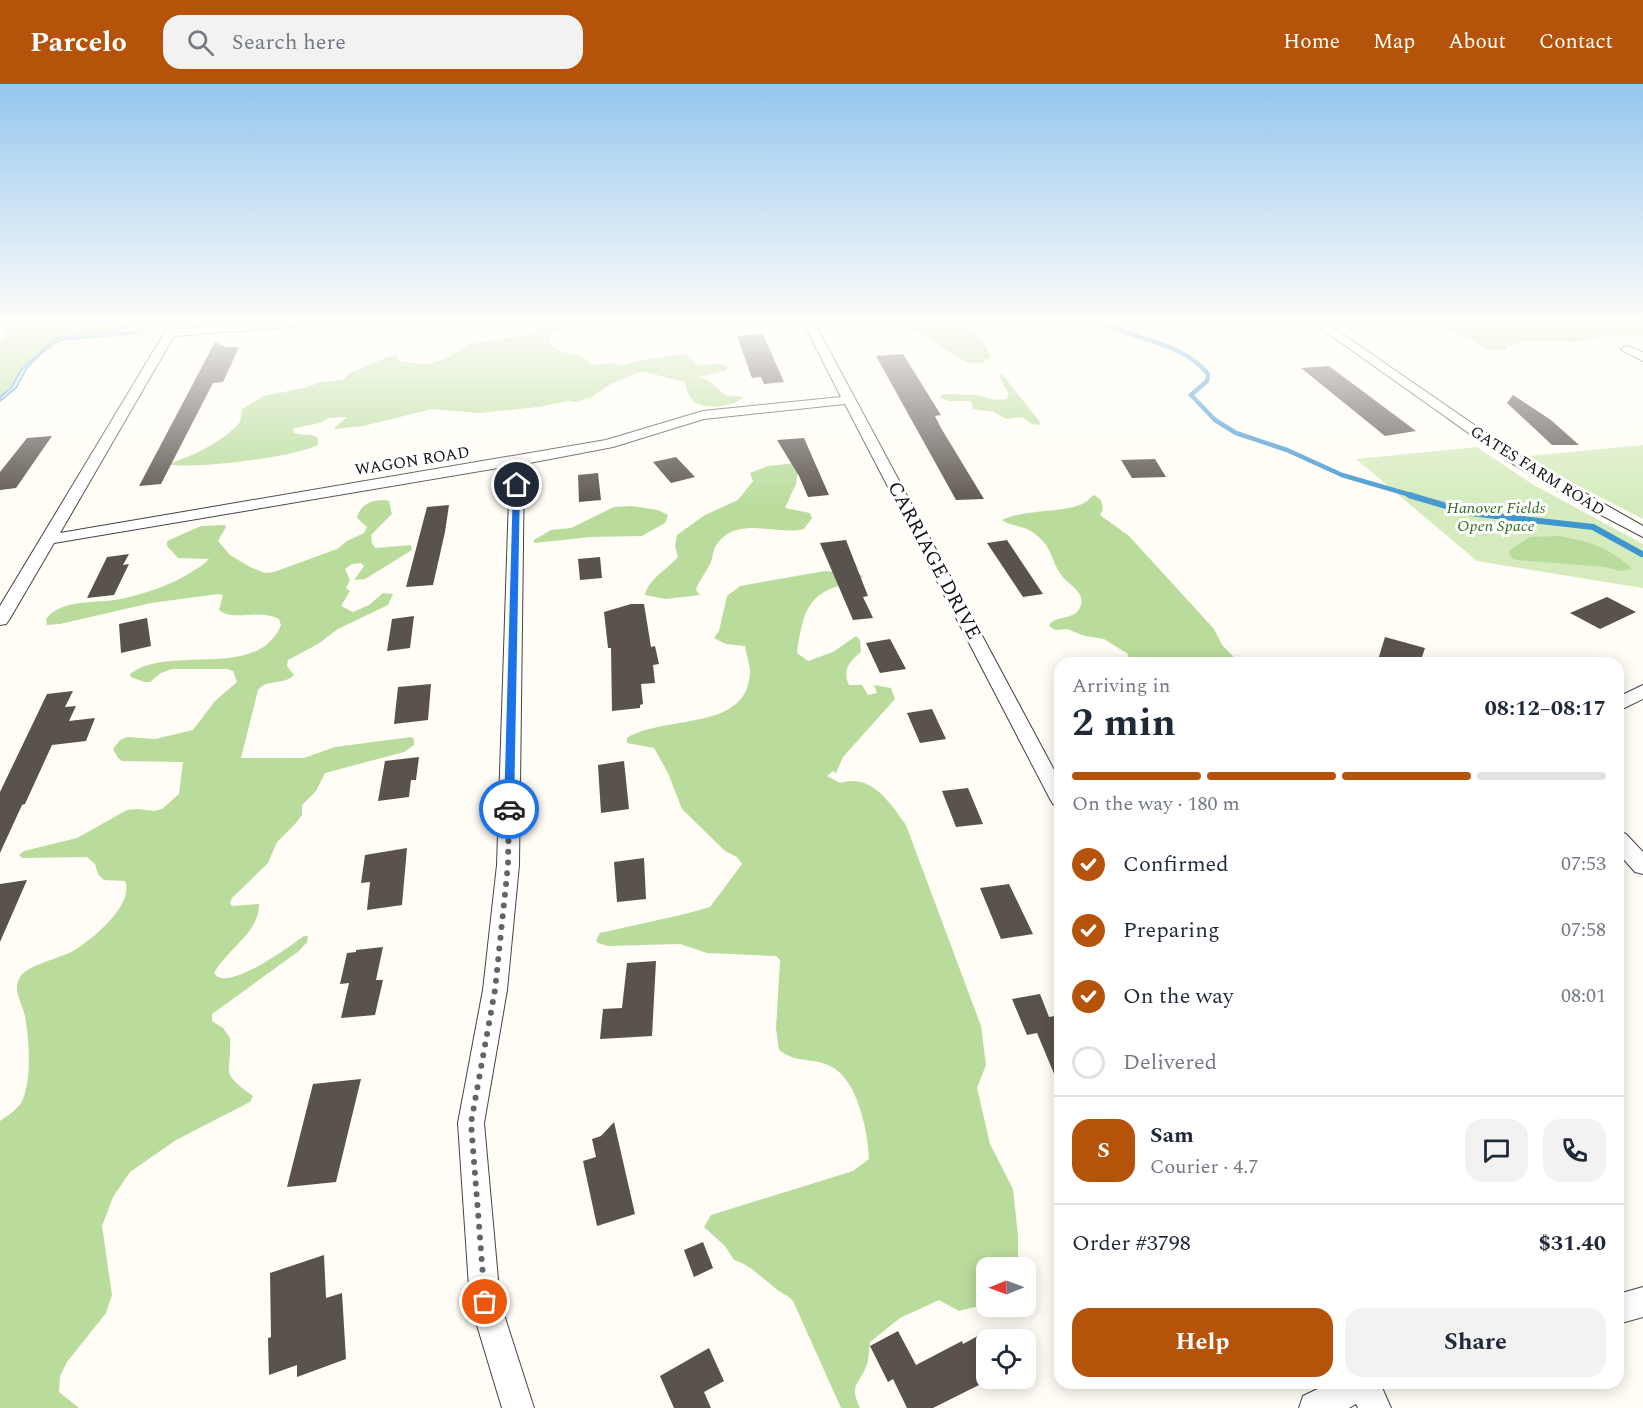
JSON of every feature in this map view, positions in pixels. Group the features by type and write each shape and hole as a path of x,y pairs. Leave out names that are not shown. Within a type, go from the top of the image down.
{"street":[{"path":"0,620 140,384"},
{"name":"CARRIAGE DRIVE","path":"841,384 1054,788"},
{"name":"GATES FARM ROAD","path":"1406,384 1513,458 1643,532"},
{"name":"WAGON ROAD","path":"49,539 608,444 703,415 850,400"},
{"path":"517,461 508,865 495,990 471,1123 485,1302 518,1408"},
{"path":"1624,702 1643,692"},
{"path":"1624,845 1643,866"},
{"path":"1624,1307 1643,1302"},
{"path":"1315,1408 1351,1389"},
{"path":"1366,1389 1375,1408"}],"green space":[{"path":"0,384 13,384 11,388 0,397"},
{"path":"316,384 612,384 592,397 576,402 568,401 538,407 479,413 432,409 363,426 336,429 334,428 347,417 329,418 320,423 294,428 293,432 318,438 318,445 306,450 221,464 168,464 187,457 225,436 240,422 242,409 264,396"},
{"path":"685,384 712,384 725,395 744,397 733,403 710,407 692,400"},
{"path":"1003,384 1010,384 1040,422 1039,425 1032,424 1023,417 1006,419 994,412 973,409 971,401 948,401 940,397 943,394 977,395 996,400 1006,399 1009,394"},
{"name":"Hanover Fields Open Space","path":"1643,445 1643,519 1567,480 1528,456"},
{"name":"Hanover Fields Open Space","path":"1477,447 1532,484 1643,544 1643,588 1477,561 1356,459"},
{"path":"799,464 796,484 785,508 810,513 812,518 804,529 746,528 736,530 726,535 716,546 711,562 696,590 700,595 665,599 645,595 654,579 678,557 675,546 677,535 705,515 738,500 753,481 750,473 768,466"},
{"path":"1094,495 1101,500 1103,509 1100,515 1129,536 1214,629 1222,645 1234,657 1127,657 1128,654 1104,639 1085,636 1067,629 1055,630 1049,626 1055,620 1075,614 1081,605 1081,596 1062,576 1049,549 1041,539 1027,529 1002,520 1023,514 1070,508 1087,501"},
{"path":"389,501 392,514 371,535 372,543 375,548 411,545 412,550 365,579 354,580 364,566 361,563 352,564 345,569 350,580 346,588 350,591 341,606 353,612 369,605 383,593 393,594 388,605 338,629 318,644 288,660 287,666 294,675 285,680 266,684 258,690 241,758 304,758 335,747 411,737 414,739 414,745 404,752 325,773 316,791 302,805 302,815 277,842 268,863 232,898 230,903 232,906 259,904 258,914 248,932 214,973 221,978 244,973 273,958 304,936 308,936 307,942 299,951 212,1014 212,1021 223,1028 230,1038 229,1072 231,1076 253,1096 250,1102 176,1140 130,1172 113,1197 102,1226 112,1295 106,1313 67,1362 60,1376 59,1392 79,1408 0,1408 0,1121 19,1106 26,1090 29,1069 25,1016 17,992 18,982 20,977 30,969 68,954 91,939 118,910 124,900 126,890 125,881 104,880 98,874 95,864 87,857 22,858 19,855 24,851 77,838 127,810 162,809 179,794 183,762 122,761 113,749 120,740 127,737 155,739 193,730 215,701 237,682 233,671 227,669 172,669 161,673 150,682 131,677 130,674 147,665 167,661 233,657 253,652 269,642 281,625 279,619 271,616 225,613 219,610 223,595 218,594 151,603 60,624 47,625 46,619 53,612 70,605 130,597 182,578 209,559 178,558 167,546 167,541 201,526 225,525 218,541 230,555 265,573 274,572 337,549 364,533 367,527 357,518 361,509 371,502"},
{"path":"632,506 658,510 668,515 665,523 642,536 591,537 534,543 534,540 551,530 571,528 614,507"},
{"path":"1557,536 1597,546 1615,555 1632,569 1621,571 1605,567 1518,560 1513,559 1509,554 1510,550 1530,537"},
{"path":"825,571 863,576 859,581 830,589 812,602 803,623 797,653 808,661 833,652 856,636 860,640 861,652 848,667 846,675 849,685 862,685 868,695 877,693 874,685 891,688 895,699 843,757 836,773 833,771 827,776 840,783 862,782 871,786 887,799 906,825 981,1026 986,1065 977,1088 990,1144 1013,1189 1018,1257 976,1257 976,1307 959,1311 939,1300 900,1318 870,1342 867,1364 855,1390 860,1408 841,1408 793,1301 750,1268 734,1260 725,1246 704,1227 711,1215 853,1171 869,1159 864,1122 849,1083 841,1074 826,1064 792,1057 779,1050 776,1029 780,960 776,956 707,953 680,944 608,946 596,940 600,933 710,907 742,864 737,857 725,851 682,809 668,773 654,748 627,743 627,738 644,731 722,713 737,703 747,689 750,669 745,646 726,644 714,638 719,631 727,596 740,586"}],"water":[{"path":"13,384 18,384 0,401 0,397"}],"building":[{"path":"193,384 213,384 161,484 139,486"},
{"path":"891,384 922,384 941,415 935,416 984,499 956,500"},
{"path":"1321,384 1353,384 1416,431 1385,436"},
{"path":"1513,395 1551,420 1579,445 1552,445 1507,403"},
{"path":"52,436 16,488 0,490 0,472 27,438"},
{"path":"804,438 829,495 808,497 799,476 777,440"},
{"path":"676,457 695,477 671,483 653,462"},
{"path":"1155,459 1166,477 1132,478 1121,460"},
{"path":"598,473 601,500 579,502 578,475"},
{"path":"449,505 433,585 406,587 427,507"},
{"path":"846,540 868,596 863,597 873,618 853,620 820,543"},
{"path":"1007,540 1043,594 1023,597 987,543"},
{"path":"129,554 123,565 129,564 114,595 87,598 107,557"},
{"path":"600,557 602,578 580,580 578,559"},
{"path":"1607,597 1636,612 1600,629 1570,613"},
{"path":"631,604 644,604 651,647 655,646 659,664 653,665 655,683 641,684 643,704 640,708 612,711 611,648 608,648 604,612"},
{"path":"414,616 410,648 387,651 392,619"},
{"path":"147,618 151,646 121,653 119,624"},
{"path":"1385,637 1425,648 1422,657 1379,657"},
{"path":"890,639 906,669 880,673 866,643"},
{"path":"431,684 428,720 394,724 398,687"},
{"path":"73,691 65,707 76,706 69,721 95,718 86,741 52,745 0,853 0,792 47,694"},
{"path":"932,709 946,739 920,743 907,713"},
{"path":"419,757 416,780 411,780 409,797 378,801 385,761"},
{"path":"624,761 629,809 601,813 598,765"},
{"path":"968,788 983,824 956,827 942,791"},
{"path":"407,848 402,905 367,910 370,882 361,883 365,855"},
{"path":"644,858 646,899 617,902 614,862"},
{"path":"27,880 0,942 0,884"},
{"path":"1009,884 1033,934 1001,939 980,888"},
{"path":"383,947 376,980 383,980 375,1015 341,1018 349,983 340,984 347,953"},
{"path":"656,961 652,1036 600,1039 603,1009 622,1008 627,963"},
{"path":"1040,994 1049,1017 1054,1016 1054,1074 1037,1033 1027,1035 1012,999"},
{"path":"361,1079 336,1182 287,1187 313,1084"},
{"path":"614,1122 635,1214 597,1226 583,1161 596,1157 592,1139 601,1136"},
{"path":"703,1242 713,1268 694,1277 684,1250"},
{"path":"324,1255 326,1298 342,1293 346,1359 297,1377 297,1365 269,1375 270,1273"},
{"path":"898,1331 916,1365 962,1341 963,1344 976,1337 976,1386 933,1408 907,1408 893,1379 888,1382 870,1346"},
{"path":"709,1348 724,1381 704,1392 711,1408 674,1408 660,1376"}],"waterway":[{"path":"1204,384 1191,395 1215,420 1236,433 1287,450 1342,475 1414,496"},
{"path":"1409,495 1470,513 1593,527 1642,554"}],"way so far":[{"path":"485,1302 471,1123 495,990 508,865 509,809"}],"route":[{"path":"509,809 517,485"}]}
